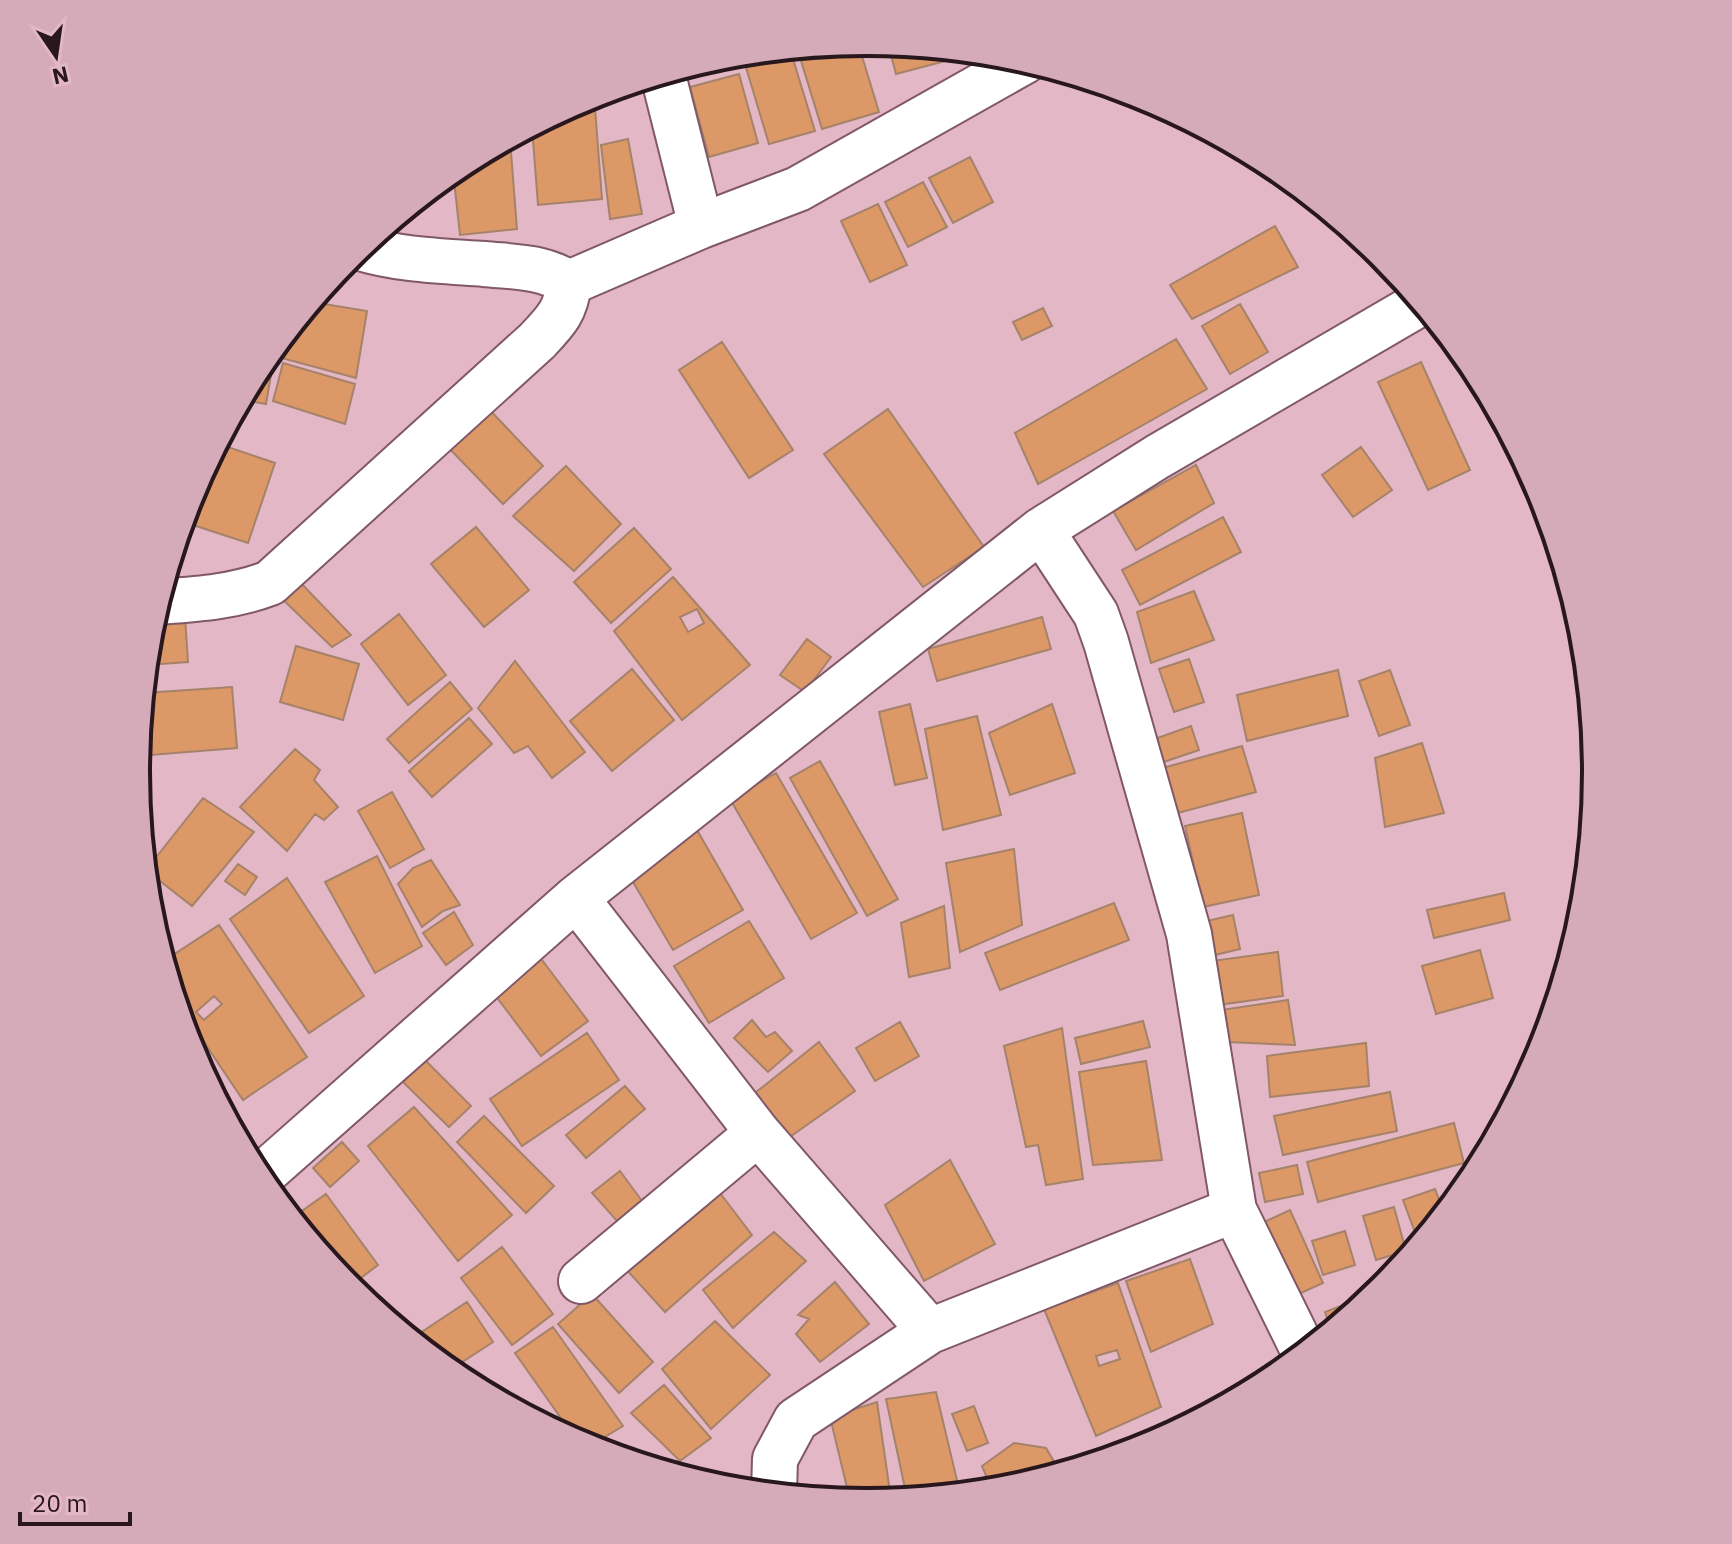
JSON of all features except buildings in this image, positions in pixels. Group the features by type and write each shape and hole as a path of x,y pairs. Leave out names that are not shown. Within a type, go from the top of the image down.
{"street":[{"path":"569,283 701,226 798,189 1008,70"},
{"path":"665,85 701,226"},
{"path":"374,252 528,267 553,273 569,283"},
{"path":"171,601 244,593 270,583 537,341 556,321 567,302 569,283"},
{"path":"270,1168 576,898 1041,530 1157,457 1411,309"},
{"path":"1041,530 1096,614 1145,773 1189,934 1234,1210 1299,1342"},
{"path":"576,898 758,1133 930,1331"},
{"path":"581,1281 758,1133"},
{"path":"774,1482 775,1459 796,1420 930,1331 1234,1210"}]}
